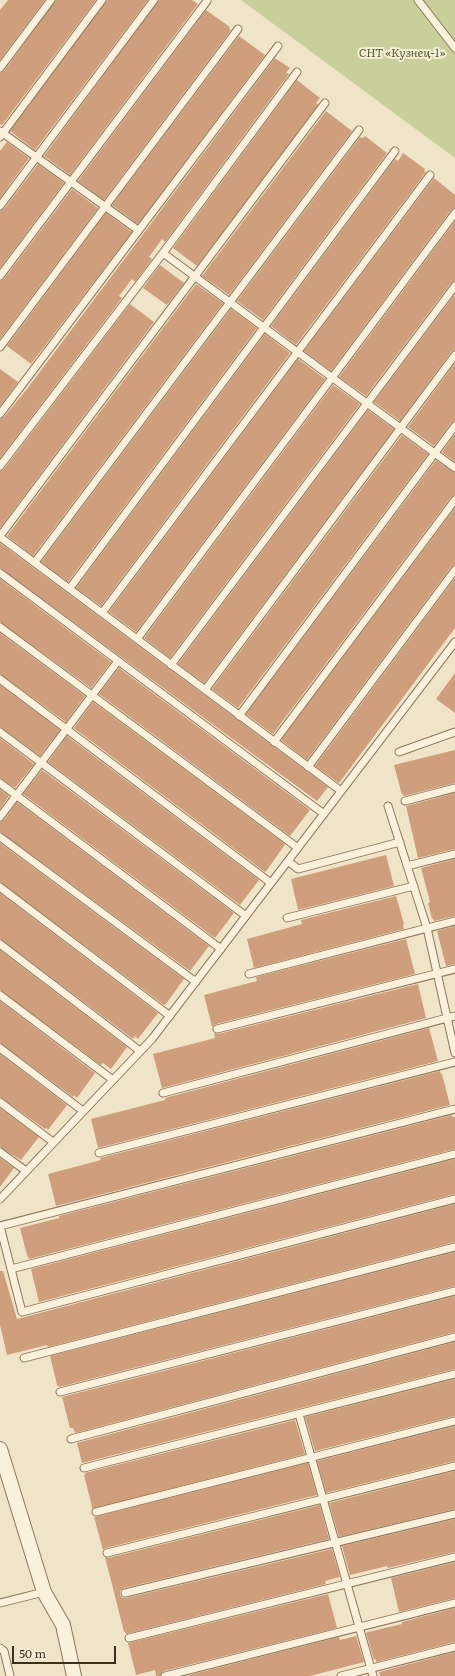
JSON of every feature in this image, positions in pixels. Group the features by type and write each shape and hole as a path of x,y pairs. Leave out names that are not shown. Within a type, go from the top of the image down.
{"street":[{"path":"0,1449 44,1592 63,1626 74,1676"}],"lane":[{"path":"0,68 51,0"},
{"path":"102,0 1,133 71,181 138,230"},
{"path":"0,206 154,0"},
{"path":"0,276 207,1"},
{"path":"419,1 455,48"},
{"path":"0,347 238,29"},
{"path":"0,414 278,46"},
{"path":"0,466 163,254 297,72"},
{"path":"325,103 0,536 341,791"},
{"path":"35,562 359,130"},
{"path":"70,588 395,151"},
{"path":"102,613 430,175"},
{"path":"137,639 455,213"},
{"path":"163,254 455,468"},
{"path":"171,665 455,286"},
{"path":"205,690 455,355"},
{"path":"239,716 455,426"},
{"path":"274,742 455,500"},
{"path":"308,767 455,570"},
{"path":"0,573 324,814"},
{"path":"0,627 298,848"},
{"path":"0,1199 140,1051 170,1016 455,642"},
{"path":"0,817 118,661"},
{"path":"0,679 272,882"},
{"path":"0,732 246,916"},
{"path":"399,752 455,732"},
{"path":"0,783 221,949"},
{"path":"405,801 455,788"},
{"path":"388,806 427,928 455,1053"},
{"path":"0,837 196,982"},
{"path":"288,861 298,869 400,842"},
{"path":"407,866 455,854"},
{"path":"287,918 414,886"},
{"path":"0,887 170,1016"},
{"path":"249,974 455,921"},
{"path":"0,944 140,1051"},
{"path":"217,1029 455,969"},
{"path":"0,995 113,1080"},
{"path":"163,1093 455,1016"},
{"path":"0,1048 83,1111"},
{"path":"98,1153 455,1062"},
{"path":"0,1102 53,1142"},
{"path":"455,1109 0,1226 22,1312 455,1199"},
{"path":"0,1152 26,1171"},
{"path":"11,1269 455,1154"},
{"path":"24,1358 455,1247"},
{"path":"60,1392 455,1291"},
{"path":"71,1439 455,1337"},
{"path":"84,1468 455,1374"},
{"path":"299,1414 372,1672"},
{"path":"96,1512 455,1421"},
{"path":"107,1553 455,1466"},
{"path":"125,1593 336,1544 455,1514"},
{"path":"129,1638 348,1585 455,1557"},
{"path":"0,1603 44,1592"},
{"path":"165,1676 455,1603"},
{"path":"341,1676 372,1672 455,1647"},
{"path":"0,1648 4,1651 10,1676"}],"green space":[{"name":"СНТ «Кузнец-1»","path":"241,0 455,0 455,158"}],"building":[{"path":"8,0 45,0 0,60 0,10"},
{"path":"56,0 96,0 2,125 0,124 0,73 4,71"},
{"path":"107,0 148,0 35,150 10,131"},
{"path":"159,0 192,0 198,4 70,175 44,156"},
{"path":"206,10 230,27 229,28 231,30 104,200 78,181"},
{"path":"239,36 265,55 138,224 112,205"},
{"path":"275,58 290,68 286,73 289,74 165,242 162,239 149,257 152,259 135,282 132,279 119,296 122,298 0,458 0,419 4,417 27,389"},
{"path":"297,80 320,98 316,103 318,105 197,266 173,248"},
{"path":"326,111 352,131 229,295 202,276"},
{"path":"365,136 387,153 263,320 237,301 360,137 363,138"},
{"path":"7,142 29,158 0,198 0,151"},
{"path":"403,153 425,169 424,171 426,172 296,345 271,326 395,159 398,161"},
{"path":"38,164 64,183 0,268 0,211 4,209"},
{"path":"434,178 455,195 455,208 451,210 331,371 304,351"},
{"path":"72,189 98,208 0,339 0,281 4,279"},
{"path":"106,213 132,232 31,364 7,346"},
{"path":"455,221 455,281 451,283 366,396 339,377"},
{"path":"160,265 184,283 167,305 143,288"},
{"path":"196,284 223,303 33,556 7,536"},
{"path":"455,294 455,350 451,352 400,421 374,402"},
{"path":"130,304 154,322 0,528 0,471 4,469"},
{"path":"231,309 257,328 68,582 41,562"},
{"path":"265,334 290,353 101,606 76,588"},
{"path":"298,359 325,379 136,632 109,612"},
{"path":"455,363 455,421 451,423 434,446 408,427"},
{"path":"0,369 18,382 0,406"},
{"path":"333,385 360,404 170,658 144,638"},
{"path":"368,410 394,429 204,683 178,664"},
{"path":"455,434 455,462 442,452"},
{"path":"402,435 428,454 238,708 212,689"},
{"path":"436,460 455,473 455,495 451,497 273,734 246,714"},
{"path":"455,508 455,565 451,567 307,760 281,740"},
{"path":"0,543 328,787 317,801 0,568"},
{"path":"455,578 455,628 339,783 315,766"},
{"path":"0,579 111,662 91,688 0,622"},
{"path":"0,633 85,696 66,722 0,674"},
{"path":"119,668 310,810 290,836 99,694"},
{"path":"455,673 455,713 436,699"},
{"path":"0,685 60,730 40,756 0,727"},
{"path":"93,702 285,844 267,870 265,872 74,728"},
{"path":"67,736 259,880 240,905 48,762"},
{"path":"0,738 34,764 15,788 0,778"},
{"path":"455,750 455,783 404,796 403,794 402,795 394,765"},
{"path":"42,770 234,913 215,938 23,794"},
{"path":"0,789 9,796 0,809"},
{"path":"455,793 455,849 418,858 406,806"},
{"path":"17,802 209,946 190,971 0,832 0,822 4,820"},
{"path":"0,843 184,979 166,1004 164,1005 0,882"},
{"path":"386,855 394,886 298,910 291,879"},
{"path":"455,859 455,916 434,921 433,918 432,919 428,903 430,902 421,868"},
{"path":"0,893 158,1013 138,1039 135,1036 133,1039 0,939"},
{"path":"396,896 404,929 254,968 247,939 302,924 301,920"},
{"path":"455,926 455,964 446,966 437,931"},
{"path":"406,939 415,974 216,1024 212,1027 204,995 257,981 256,977"},
{"path":"0,950 127,1047 111,1069 103,1063 101,1065 0,990"},
{"path":"418,984 426,1018 162,1088 153,1054 215,1038 214,1033 218,1034"},
{"path":"0,1001 95,1073 77,1098 74,1095 73,1097 0,1043"},
{"path":"429,1028 438,1061 98,1148 91,1119"},
{"path":"0,1054 67,1105 48,1130 0,1097"},
{"path":"440,1071 450,1105 56,1206 48,1174 101,1160 100,1158"},
{"path":"0,1108 39,1137 21,1160 0,1147"},
{"path":"452,1115 455,1117 455,1149 29,1259 27,1255 20,1228 59,1218 59,1216"},
{"path":"0,1158 14,1168 0,1187"},
{"path":"455,1159 455,1194 39,1302 31,1269"},
{"path":"455,1204 455,1242 48,1347 47,1345 7,1355 0,1325 0,1271 3,1271 17,1319"},
{"path":"455,1252 455,1286 59,1387 57,1385 50,1356"},
{"path":"455,1296 455,1332 75,1433 73,1428 70,1428 62,1397"},
{"path":"455,1342 455,1369 82,1463 77,1443"},
{"path":"455,1379 455,1416 315,1451 305,1417"},
{"path":"295,1420 305,1454 92,1509 84,1475 85,1473"},
{"path":"455,1426 455,1461 326,1493 317,1461"},
{"path":"308,1463 317,1495 103,1550 94,1517"},
{"path":"455,1471 455,1509 339,1537 329,1503"},
{"path":"320,1505 329,1539 124,1588 120,1591 120,1595 123,1598 126,1598 332,1549 340,1577 325,1581 326,1584 126,1634 124,1632 105,1557 108,1558"},
{"path":"455,1519 455,1552 388,1568 387,1566 350,1575 342,1546"},
{"path":"455,1562 455,1598 399,1612 391,1578"},
{"path":"328,1594 337,1628 164,1671 160,1676 156,1676 155,1670 136,1675 128,1643"},
{"path":"455,1608 455,1642 376,1662 376,1659 374,1660 366,1633"},
{"path":"356,1636 364,1662 310,1676 185,1676 339,1637 340,1640"},
{"path":"455,1652 455,1676 380,1676 379,1672"}]}
